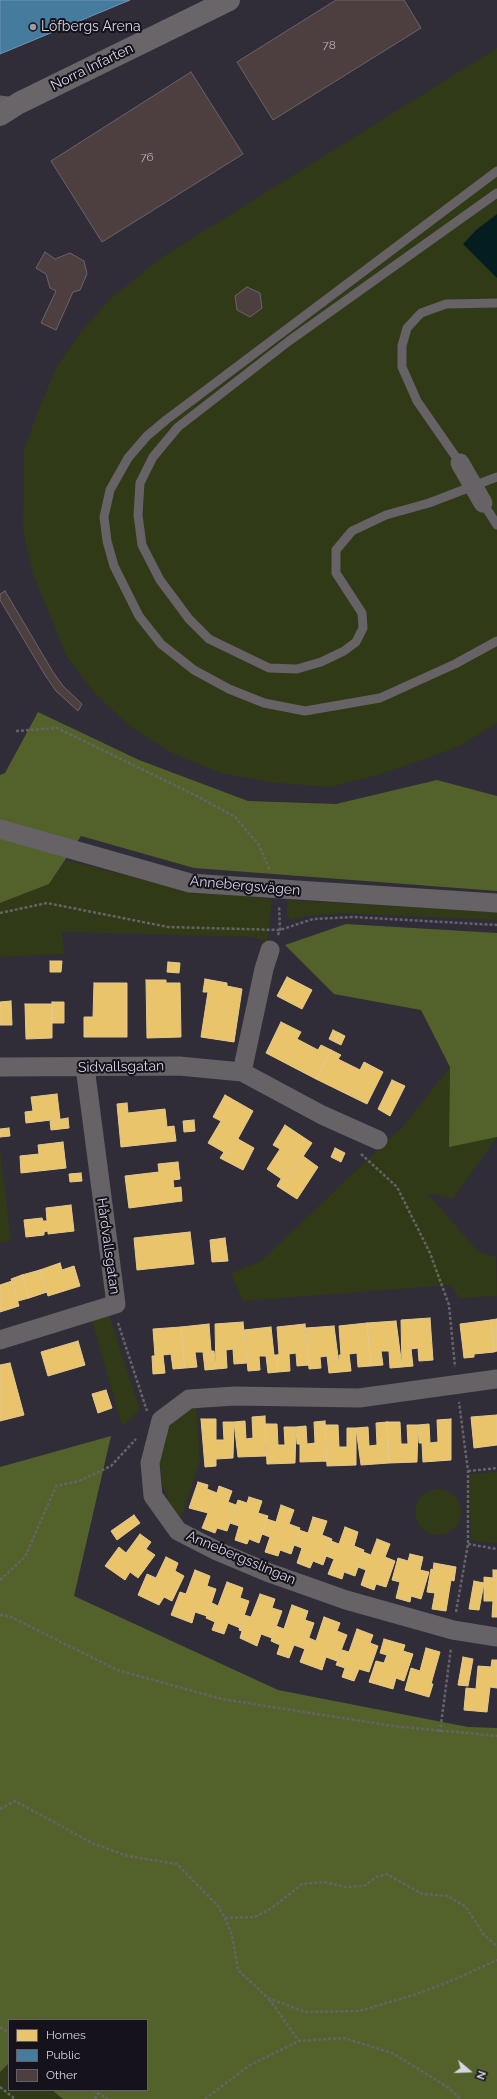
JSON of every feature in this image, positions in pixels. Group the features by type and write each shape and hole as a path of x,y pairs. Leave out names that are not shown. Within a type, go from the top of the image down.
{"street":[{"name":"Norra Infarten","path":"0,115 10,102 229,0"},
{"path":"460,463 483,503"},
{"name":"Annebergsvägen","path":"0,829 190,883 497,903"},
{"path":"242,1072 264,969 270,950"},
{"name":"Sidvallsgatan","path":"0,1067 179,1066 242,1072 322,1115 378,1140"},
{"name":"Hårdvallsgatan","path":"0,1340 116,1304 85,1067"},
{"path":"161,1420 189,1399 235,1396 359,1398 497,1379"},
{"name":"Annebergsslingan","path":"161,1420 150,1463 153,1496 178,1531 217,1551 267,1572 346,1600 453,1630 497,1637"}],"lane":[{"path":"497,171 166,420 147,436 128,458 110,490 104,517 107,541 114,566 139,616 162,644 194,670 229,689 264,703 305,711 380,698 455,664 497,640"},
{"path":"497,193 289,341 178,427 153,457 140,483 138,515 142,545 160,580 189,619 209,640 269,668 297,668 321,662 344,651 356,642 363,628 362,613 336,573 336,550 352,531 386,515 429,503 497,477"},
{"path":"460,463 417,402 402,367 402,346 407,328 421,313 446,304 497,303"},
{"path":"483,503 497,525"}],"path":[{"path":"16,731 57,728 155,775 234,817 258,845 278,889 280,930 270,950"},
{"path":"0,913 47,903 168,927 280,930 313,919 353,917 497,925"},
{"path":"357,1150 397,1187 430,1252 449,1306 456,1384 468,1471 468,1544 453,1630 440,1732"},
{"path":"112,1305 148,1414 161,1420"},
{"path":"0,1580 25,1557 56,1486 79,1481 111,1466 138,1438"},
{"path":"468,1471 497,1468"},
{"path":"468,1544 497,1549"},
{"path":"0,1615 9,1616 117,1670 222,1699 393,1726 440,1732 497,1736"},
{"path":"0,1809 15,1801 94,1844 128,1856 177,1864 218,1906 232,1935 238,1970 268,1998 299,2041"},
{"path":"224,1918 255,1917 272,1908 302,1884 325,1882 345,1887 364,1886 376,1876 387,1874 422,1894 448,1896 466,1907 484,1935 497,1946"},
{"path":"268,1998 305,2012 359,2011 417,1994 497,1960"},
{"path":"205,2099 250,2065 299,2041 344,2038 392,2053 446,2086 461,2099"},
{"path":"0,2088 15,2099"},
{"path":"95,2091 108,2099"},
{"path":"95,2099 98,2093"}],"green space":[{"path":"497,48 497,723 462,745 375,776 329,787 277,783 220,773 172,753 131,727 97,696 67,657 33,574 23,531 24,449 57,366 81,332 110,299 162,257"},
{"path":"38,712 139,760 248,801 336,804 437,780 497,796 497,891 194,868 81,836 49,884 0,903 0,775 5,773"},
{"path":"66,860 179,889 272,899 267,942 253,937 62,932 64,954 0,957 0,903 49,884"},
{"path":"287,900 497,912 497,920 344,913 306,916 291,920 287,915"},
{"path":"346,924 497,933 497,1137 449,1147 450,1067 421,1010 334,994 285,945"},
{"path":"450,1067 449,1146 497,1137 453,1199 427,1193 478,1251 496,1257 497,1296 459,1298 451,1285 243,1301 231,1273 261,1261 404,1125"},
{"path":"0,1149 11,1240 0,1243"},
{"path":"109,1315 140,1410 122,1426 92,1321"},
{"path":"196,1405 200,1460 181,1518 169,1502 162,1484 159,1454 168,1428 186,1410"},
{"path":"111,1436 74,1596 278,1690 468,1727 497,1728 497,2099 63,2099 53,2091 148,2091 148,2019 8,2019 8,2064 0,2072 0,1467"},
{"path":"497,1472 497,1543 471,1541 469,1474"},
{"path":"438,1489 451,1493 457,1499 461,1512 457,1525 451,1531 438,1535 425,1531 419,1525 415,1512 419,1499 425,1493"},
{"path":"8,2064 8,2091 53,2091 63,2099 0,2099 0,2072"}],"shaded area":[{"path":"497,214 497,278 463,244 476,230"}],"building: Homes":[{"path":"50,961 62,961 61,972 50,972"},
{"path":"168,962 180,963 179,973 167,972"},
{"path":"287,977 312,990 302,1009 277,996"},
{"path":"205,979 227,983 227,986 242,989 234,1042 201,1037 208,992 203,992"},
{"path":"146,980 166,980 166,983 180,983 181,1037 147,1038"},
{"path":"94,983 127,983 127,1037 84,1037 84,1017 93,1017"},
{"path":"11,1001 12,1025 0,1025 0,1002"},
{"path":"52,1002 64,1002 64,1023 52,1023"},
{"path":"25,1004 52,1004 52,1038 26,1039"},
{"path":"281,1022 301,1032 297,1039 318,1050 321,1045 331,1050 316,1079 266,1053"},
{"path":"333,1030 339,1033 335,1042 329,1039"},
{"path":"339,1033 345,1036 341,1045 335,1042"},
{"path":"331,1050 341,1055 338,1059 360,1070 364,1062 383,1072 367,1104 316,1079"},
{"path":"392,1080 405,1086 390,1116 378,1109"},
{"path":"57,1094 60,1119 26,1123 25,1112 33,1111 31,1097"},
{"path":"225,1095 253,1111 229,1155 208,1143 221,1121 213,1117"},
{"path":"127,1103 128,1113 165,1109 167,1127 174,1126 176,1141 121,1147 117,1104"},
{"path":"68,1118 69,1128 51,1130 50,1121"},
{"path":"194,1120 195,1131 184,1132 183,1121"},
{"path":"285,1125 312,1143 286,1182 267,1169 280,1149 273,1145"},
{"path":"9,1128 10,1136 0,1137 0,1129"},
{"path":"238,1139 254,1148 243,1170 220,1158 224,1152 229,1155"},
{"path":"63,1142 66,1168 21,1173 20,1156 39,1154 38,1145"},
{"path":"335,1148 345,1153 341,1162 331,1157"},
{"path":"303,1156 318,1167 297,1199 277,1186 281,1179 286,1182"},
{"path":"178,1162 180,1179 173,1180 174,1188 181,1187 182,1201 129,1208 125,1176 159,1172 158,1164"},
{"path":"81,1173 82,1181 70,1182 69,1174"},
{"path":"71,1205 74,1231 48,1234 48,1231 44,1232 44,1235 26,1237 24,1220 42,1218 43,1221 47,1221 46,1208"},
{"path":"190,1232 194,1264 137,1270 134,1238"},
{"path":"225,1238 228,1261 212,1262 210,1240"},
{"path":"60,1263 62,1270 74,1266 80,1286 48,1296 40,1270"},
{"path":"40,1270 47,1292 29,1298 22,1275"},
{"path":"22,1275 29,1298 18,1301 11,1279"},
{"path":"12,1281 19,1306 0,1312 0,1285"},
{"path":"430,1318 433,1360 419,1361 418,1348 411,1349 413,1366 402,1367 401,1320"},
{"path":"497,1319 497,1351 494,1352 491,1320"},
{"path":"491,1320 494,1352 474,1354 474,1357 464,1358 460,1324"},
{"path":"396,1321 402,1367 390,1368 389,1351 381,1351 383,1365 371,1366 367,1323"},
{"path":"243,1322 247,1363 234,1364 233,1349 226,1350 227,1368 216,1369 215,1324"},
{"path":"367,1323 371,1366 358,1367 357,1353 349,1354 351,1371 340,1372 339,1355 341,1355 339,1326"},
{"path":"209,1324 211,1351 214,1351 216,1369 205,1370 203,1352 195,1352 197,1367 185,1368 181,1327"},
{"path":"305,1324 309,1365 297,1366 296,1353 289,1354 290,1371 278,1372 277,1355 279,1354 277,1327"},
{"path":"334,1326 340,1372 329,1373 327,1356 320,1357 321,1368 309,1369 306,1328"},
{"path":"181,1327 185,1368 173,1369 171,1354 163,1355 165,1373 153,1374 152,1356 155,1356 153,1329"},
{"path":"271,1327 274,1355 277,1355 278,1372 268,1373 266,1356 259,1356 260,1370 248,1371 244,1330"},
{"path":"78,1341 85,1365 48,1376 41,1352"},
{"path":"10,1363 24,1415 0,1421 0,1365"},
{"path":"106,1390 112,1408 98,1413 92,1394"},
{"path":"497,1415 497,1445 474,1448 471,1417"},
{"path":"265,1416 266,1456 238,1457 234,1422 245,1421 246,1439 253,1438 252,1417"},
{"path":"201,1419 216,1419 216,1440 224,1440 223,1422 234,1422 233,1458 216,1459 216,1466 205,1467"},
{"path":"451,1419 451,1460 423,1462 422,1443 419,1443 418,1425 429,1424 430,1443 438,1442 437,1420"},
{"path":"325,1421 327,1461 300,1462 300,1444 297,1444 296,1427 306,1426 307,1444 315,1443 314,1422"},
{"path":"387,1422 389,1463 361,1465 356,1428 368,1427 369,1446 377,1445 376,1423"},
{"path":"387,1422 400,1422 401,1444 408,1444 407,1425 418,1425 417,1462 389,1463"},
{"path":"265,1424 277,1424 278,1445 285,1445 284,1427 296,1427 295,1463 267,1464"},
{"path":"325,1425 338,1425 339,1447 347,1447 347,1428 356,1428 356,1465 327,1466"},
{"path":"198,1482 208,1485 207,1489 217,1493 219,1486 232,1491 228,1502 236,1505 227,1531 217,1528 215,1533 202,1528 208,1513 189,1508"},
{"path":"249,1497 262,1501 258,1513 268,1516 259,1543 249,1539 247,1544 235,1540 239,1526 230,1523 238,1500 247,1503"},
{"path":"281,1505 294,1510 289,1524 300,1528 291,1554 280,1550 278,1556 265,1552 270,1537 262,1534 267,1519 276,1522"},
{"path":"134,1515 140,1523 117,1540 111,1531"},
{"path":"313,1517 327,1521 322,1535 332,1539 323,1565 313,1561 310,1568 297,1563 302,1548 294,1545 299,1530 308,1533"},
{"path":"345,1527 358,1532 354,1546 364,1550 355,1576 344,1572 342,1579 328,1574 334,1559 326,1556 331,1541 339,1544"},
{"path":"140,1534 151,1542 146,1549 155,1555 138,1578 130,1572 125,1580 105,1566 119,1547 126,1553"},
{"path":"377,1539 390,1544 385,1557 395,1561 386,1587 376,1584 374,1590 361,1585 366,1570 358,1567 363,1552 371,1555"},
{"path":"410,1554 423,1557 420,1570 429,1572 421,1599 411,1596 410,1602 396,1598 400,1582 392,1580 398,1558 408,1561"},
{"path":"166,1557 178,1563 175,1571 184,1576 172,1601 164,1597 159,1605 138,1595 147,1574 156,1578"},
{"path":"434,1563 456,1567 454,1581 451,1580 446,1611 432,1609 435,1593 427,1592 431,1569 433,1570"},
{"path":"195,1570 210,1576 207,1586 216,1589 207,1616 195,1612 192,1623 171,1615 180,1592 186,1594"},
{"path":"493,1570 497,1570 497,1617 492,1617 493,1601 484,1601 484,1577 493,1578"},
{"path":"474,1581 484,1583 479,1610 469,1609"},
{"path":"227,1582 243,1588 240,1598 249,1601 240,1628 228,1623 224,1634 212,1630 215,1622 206,1618 212,1603 218,1606"},
{"path":"260,1594 275,1599 272,1608 282,1611 272,1638 261,1634 257,1646 240,1638 242,1631 239,1630 244,1615 251,1617"},
{"path":"292,1605 308,1611 305,1620 314,1623 305,1649 294,1645 289,1658 277,1654 280,1645 271,1641 276,1626 284,1629"},
{"path":"324,1617 340,1623 337,1631 347,1635 337,1661 326,1657 322,1670 300,1662 309,1638 316,1641"},
{"path":"357,1629 373,1635 370,1643 378,1646 369,1672 359,1669 354,1681 342,1677 345,1668 336,1665 342,1650 349,1652"},
{"path":"384,1639 405,1645 403,1651 413,1654 404,1681 396,1678 393,1689 369,1682 376,1661 384,1663 387,1655 380,1653"},
{"path":"426,1648 440,1652 429,1697 405,1690 411,1668 420,1671"},
{"path":"463,1657 473,1659 468,1686 458,1685"},
{"path":"492,1660 497,1660 497,1688 490,1687 487,1712 464,1710 466,1688 476,1689 478,1666 491,1667"}],"building: Public":[{"name":"Löfbergs Arena","path":"0,0 130,0 0,54"}],"building: Other":[{"path":"336,0 404,0 421,28 273,120 237,62"},
{"path":"191,72 243,154 102,242 51,161"},
{"path":"45,252 55,259 70,253 84,261 87,274 80,290 73,292 56,330 41,323 56,291 50,288 46,274 36,268"},
{"path":"247,287 260,293 262,308 250,317 237,310 235,296"},
{"path":"5,591 53,672 63,686 82,704 78,711 56,691 45,675 0,600 0,594"}],"place":[{"name":"Löfbergs Arena","path":"33,27"}]}
